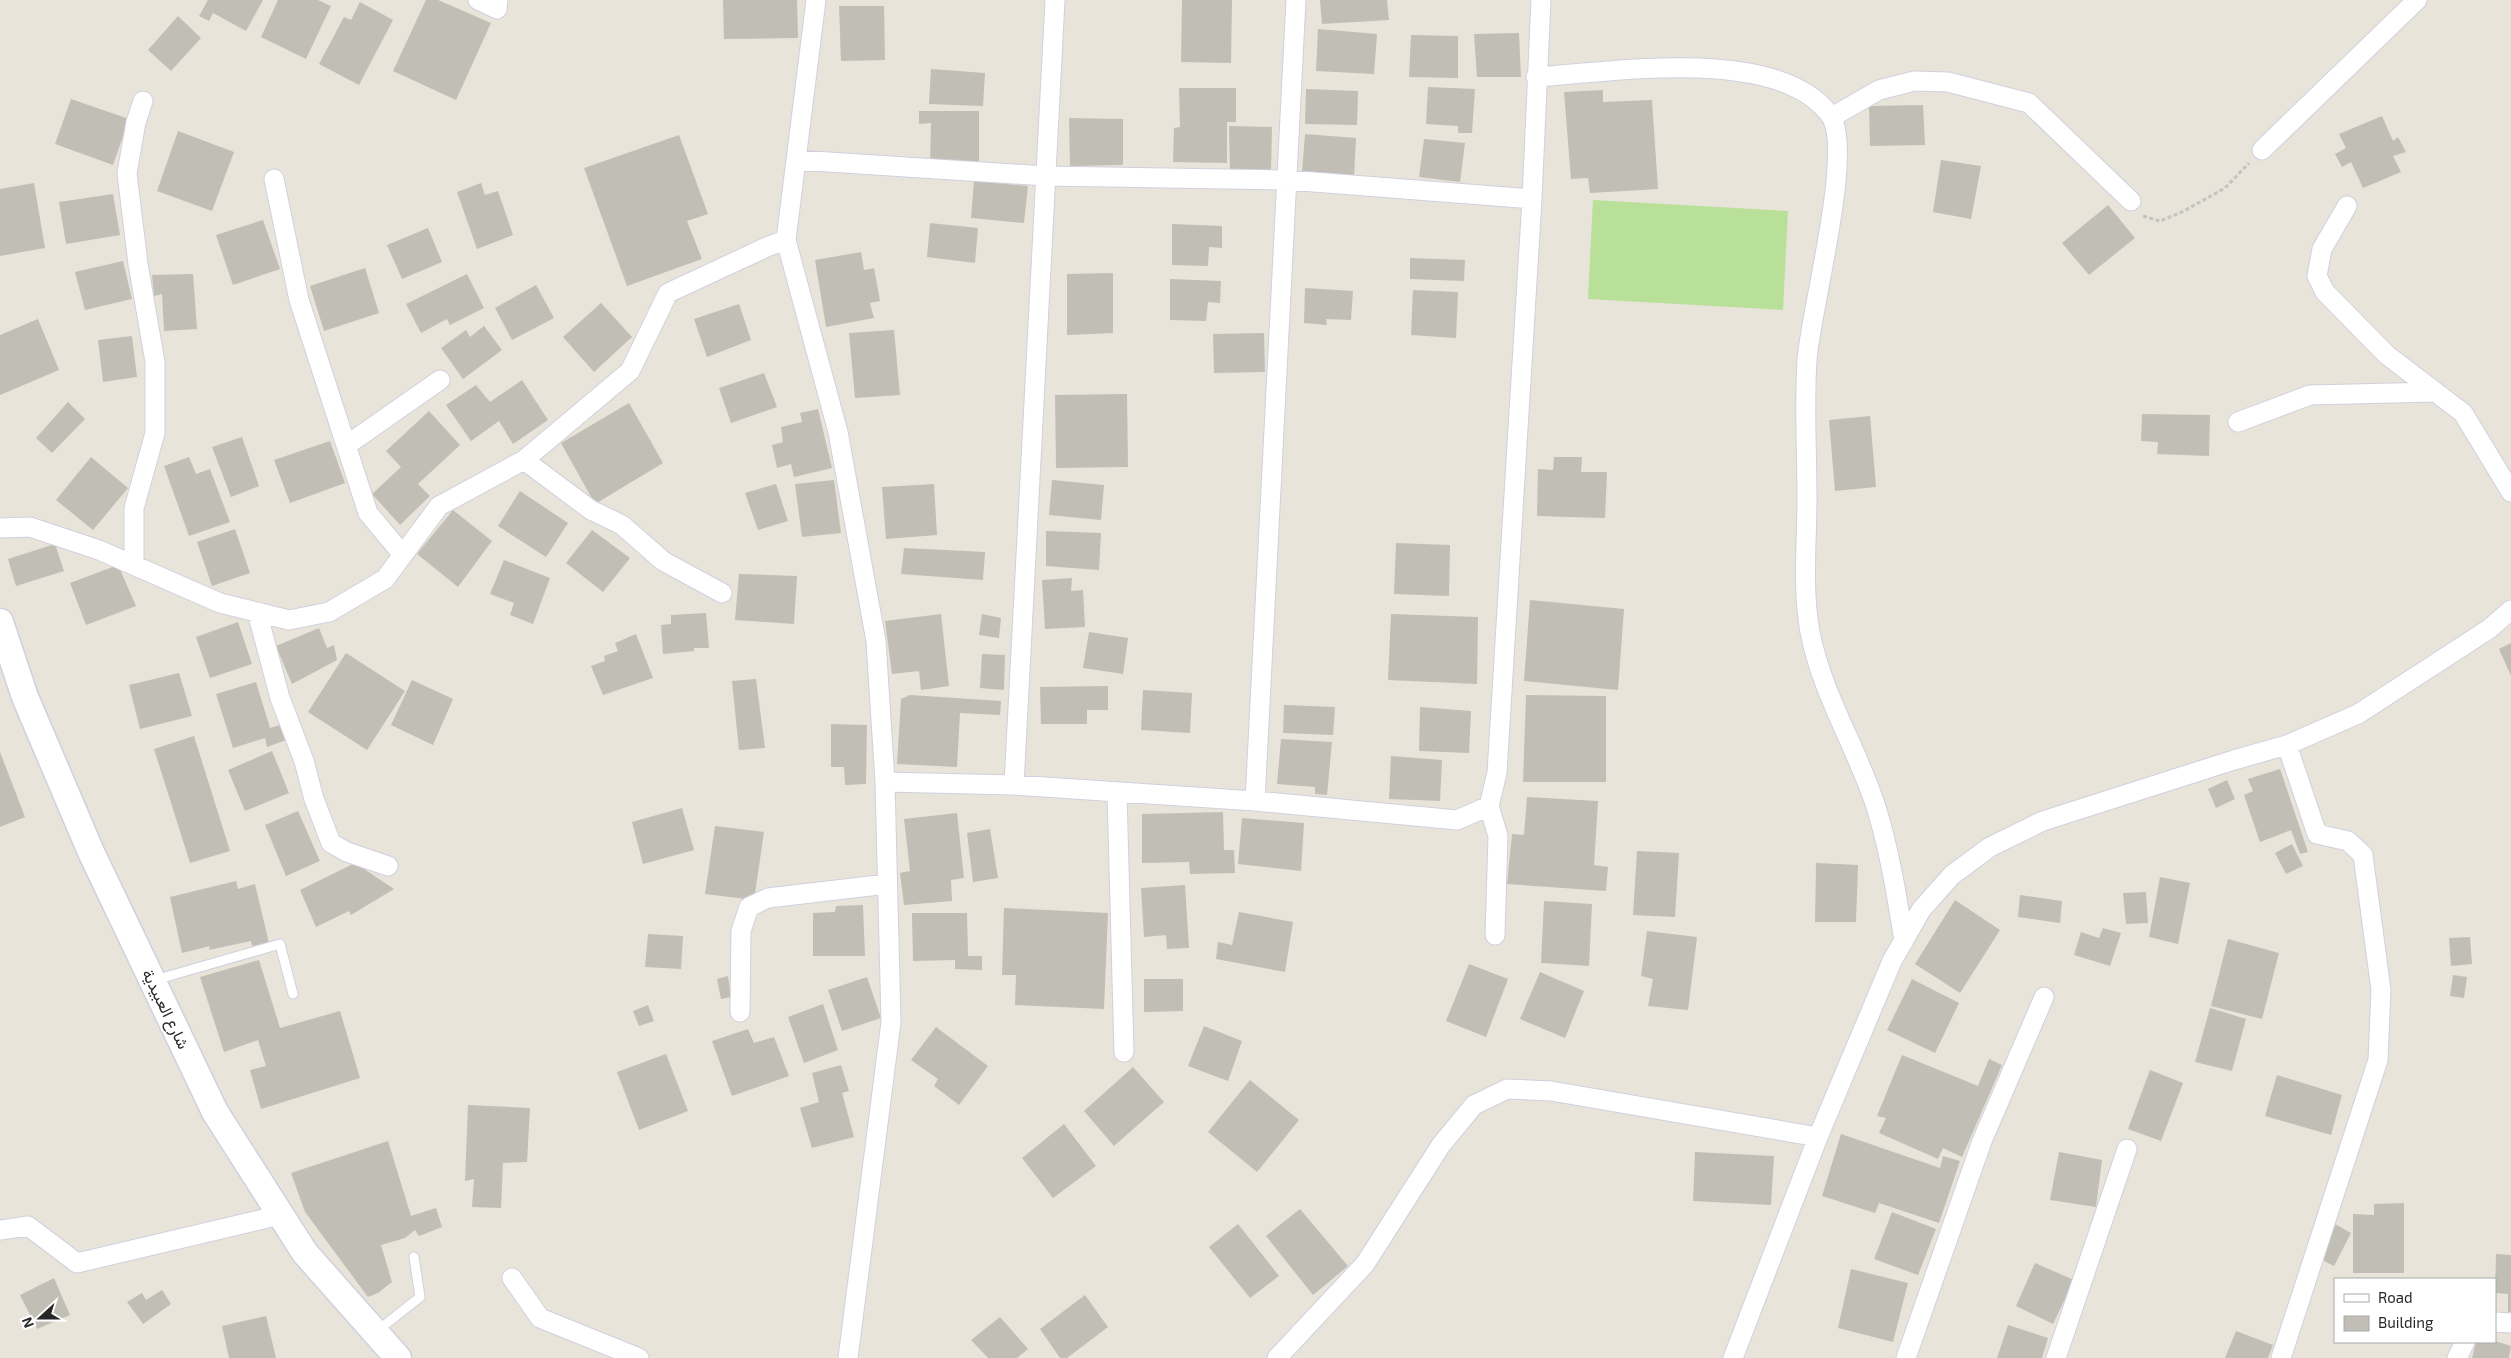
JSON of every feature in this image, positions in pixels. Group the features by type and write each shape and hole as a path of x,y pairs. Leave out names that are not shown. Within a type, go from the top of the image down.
{"main road":[{"name":"شارع العبيدية","path":"0,622 25,697 91,852 215,1112 305,1253 398,1358"}],"street":[{"path":"478,0 497,8 498,0"},
{"path":"816,0 786,240 838,432 876,641 884,782 891,1022 848,1358"},
{"path":"1014,785 1055,0"},
{"path":"1255,801 1296,0"},
{"path":"1495,936 1498,836 1489,806 1497,773 1532,199 1540,0"},
{"path":"2262,150 2417,0"},
{"path":"1536,77 1664,69 1720,68 1764,76 1798,90 1816,101 1832,117 1838,147 1831,223 1807,358 1806,575 1810,630 1822,678 1877,809 1894,876 1904,941"},
{"path":"1832,117 1879,90 1914,81 1948,82 2029,103 2131,201"},
{"path":"134,565 134,508 155,433 155,362 138,264 127,173 136,122 144,101"},
{"path":"797,160 1046,176 1288,180 1532,199"},
{"path":"274,179 299,300 368,512 403,555"},
{"path":"2347,206 2322,249 2317,276 2325,292 2386,355 2463,413 2511,492"},
{"path":"0,528 30,527 99,550 220,603 289,620 329,612 385,579 439,506 524,460 630,371 668,293 786,240"},
{"path":"347,445 440,380"},
{"path":"2238,422 2310,395 2434,392"},
{"path":"524,460 591,510 622,525 663,561 722,593"},
{"path":"1733,1358 1818,1137 1892,961 1921,910 1952,875 1990,847 2043,821 2287,745 2358,714 2489,629 2511,610"},
{"path":"257,612 280,698 304,761 314,799 332,843 347,852 388,866"},
{"path":"2281,1358 2378,1060 2381,990 2363,855 2348,841 2317,834 2287,745"},
{"path":"884,782 1014,785 1255,801 1457,820 1489,806"},
{"path":"1117,793 1124,1052"},
{"path":"740,1012 741,931 749,907 768,898 887,884"},
{"path":"1906,1358 1982,1142 2044,996"},
{"path":"1277,1358 1365,1264 1441,1145 1474,1105 1507,1089 1551,1091 1818,1137"},
{"path":"2056,1358 2127,1149"},
{"path":"0,1230 28,1226 77,1263 280,1214"},
{"path":"512,1278 540,1318 639,1358"},
{"path":"2496,1322 2511,1323"},
{"path":"2457,1358 2464,1343"}],"lane":[{"path":"153,981 280,944 293,994"},
{"path":"374,1333 420,1297 414,1257"}],"path":[{"path":"2131,201 2144,218 2160,221 2225,188 2262,150"}],"green space":[{"path":"1593,200 1788,211 1783,310 1588,299"}],"building":[{"path":"208,0 263,0 246,31 213,13 209,21 199,16"},
{"path":"278,0 318,0 331,6 306,59 261,37"},
{"path":"426,0 438,0 491,23 456,100 393,71"},
{"path":"723,0 797,0 798,38 724,39"},
{"path":"1182,0 1232,0 1231,63 1181,62"},
{"path":"1320,0 1387,0 1389,20 1322,24"},
{"path":"360,2 393,20 359,85 319,64 344,17 351,20"},
{"path":"839,6 884,6 885,60 841,61"},
{"path":"178,16 201,38 171,71 148,50"},
{"path":"1318,29 1377,34 1374,74 1316,71"},
{"path":"1519,33 1521,77 1477,77 1474,34"},
{"path":"1411,35 1458,36 1458,78 1409,77"},
{"path":"931,69 985,73 983,106 929,104"},
{"path":"1428,87 1475,89 1472,133 1458,133 1458,126 1426,124"},
{"path":"1179,88 1236,88 1236,122 1227,122 1227,163 1173,162 1174,128 1180,127"},
{"path":"1306,89 1358,91 1357,125 1305,124"},
{"path":"1603,90 1603,102 1652,100 1658,189 1590,193 1588,178 1571,179 1564,92"},
{"path":"71,99 129,119 113,165 55,144"},
{"path":"1923,105 1925,145 1870,146 1869,106"},
{"path":"919,111 979,111 979,167 930,166 931,123 919,124"},
{"path":"2382,116 2393,141 2398,137 2406,152 2393,156 2401,172 2363,188 2351,162 2342,167 2335,154 2346,148 2339,134"},
{"path":"1069,118 1123,119 1123,165 1070,166"},
{"path":"1229,126 1272,127 1271,171 1230,171"},
{"path":"178,131 234,152 212,211 157,191"},
{"path":"1305,134 1356,138 1354,177 1302,173"},
{"path":"679,135 708,214 687,221 702,259 627,286 584,168"},
{"path":"1424,139 1465,143 1460,182 1419,177"},
{"path":"1941,160 1981,166 1971,219 1933,212"},
{"path":"974,181 1028,186 1024,223 971,218"},
{"path":"34,183 45,248 0,256 0,189"},
{"path":"481,183 485,195 498,191 513,235 477,249 457,192"},
{"path":"113,194 120,235 66,244 59,202"},
{"path":"2108,205 2135,238 2089,275 2062,243"},
{"path":"263,220 280,269 233,285 216,235"},
{"path":"930,223 978,228 975,263 927,257"},
{"path":"1172,224 1222,226 1222,248 1209,247 1208,266 1172,265"},
{"path":"428,228 442,262 402,279 387,245"},
{"path":"861,252 864,270 874,268 880,301 870,303 874,318 826,327 815,260"},
{"path":"1410,258 1465,260 1464,281 1410,279"},
{"path":"123,261 132,299 85,310 75,272"},
{"path":"365,268 379,313 324,331 310,286"},
{"path":"1113,273 1113,333 1067,335 1067,274"},
{"path":"193,274 197,329 164,331 162,294 154,296 152,275"},
{"path":"467,274 484,308 450,325 447,319 421,333 406,304"},
{"path":"1170,279 1221,281 1220,303 1208,302 1206,321 1170,320"},
{"path":"536,285 554,318 512,340 495,308"},
{"path":"1305,288 1353,291 1351,320 1326,319 1327,325 1304,323"},
{"path":"1413,290 1458,292 1456,338 1411,335"},
{"path":"601,303 632,337 594,372 563,337"},
{"path":"739,304 751,340 707,357 694,319"},
{"path":"38,319 59,370 0,395 0,335"},
{"path":"484,326 502,350 463,379 441,348 466,330 470,337"},
{"path":"894,330 900,395 855,398 849,333"},
{"path":"1264,333 1265,372 1214,373 1213,334"},
{"path":"132,336 137,377 103,382 98,340"},
{"path":"764,373 777,407 731,423 719,388"},
{"path":"522,380 548,420 513,444 499,421 471,441 446,405 476,385 490,402"},
{"path":"1127,394 1128,467 1056,468 1055,395"},
{"path":"68,402 85,419 52,453 36,438"},
{"path":"629,403 663,463 595,504 561,443"},
{"path":"818,409 832,468 794,477 791,464 777,468 772,445 783,442 781,427 802,422 800,413"},
{"path":"429,411 460,445 418,484 430,496 400,525 372,494 401,467 386,451"},
{"path":"2142,414 2210,415 2209,456 2157,454 2158,442 2141,441"},
{"path":"1870,416 1876,487 1835,491 1829,420"},
{"path":"242,437 259,486 231,497 212,447"},
{"path":"330,441 345,483 290,503 274,460"},
{"path":"91,457 128,488 93,530 56,500"},
{"path":"189,457 196,474 210,469 230,522 189,536 164,466"},
{"path":"1554,457 1582,457 1581,472 1607,472 1605,518 1537,516 1538,469 1553,470"},
{"path":"834,480 841,533 802,537 795,484"},
{"path":"1052,480 1104,485 1101,520 1049,515"},
{"path":"776,484 788,521 758,530 745,493"},
{"path":"934,484 937,535 886,539 882,487"},
{"path":"520,491 568,523 546,557 498,526"},
{"path":"453,510 492,541 458,587 417,554"},
{"path":"235,529 250,573 212,586 197,542"},
{"path":"592,530 630,558 603,592 566,563"},
{"path":"1046,531 1101,533 1099,570 1046,566"},
{"path":"1396,543 1450,545 1449,596 1394,594"},
{"path":"55,544 64,571 16,586 8,559"},
{"path":"904,548 985,552 983,580 901,574"},
{"path":"504,560 550,578 533,624 510,615 514,603 490,594"},
{"path":"118,565 136,606 86,625 70,583"},
{"path":"739,574 797,576 794,624 735,620"},
{"path":"1072,578 1071,591 1083,590 1085,627 1045,629 1042,580"},
{"path":"1530,600 1624,609 1618,690 1524,681"},
{"path":"706,613 709,648 694,648 694,651 663,654 661,625 671,624 671,615"},
{"path":"941,614 949,686 921,690 919,671 892,674 885,621"},
{"path":"982,614 1001,618 999,638 979,635"},
{"path":"1391,614 1478,617 1477,684 1388,680"},
{"path":"238,622 252,664 210,678 196,637"},
{"path":"319,628 327,648 334,645 337,660 292,684 276,646"},
{"path":"1089,632 1128,638 1123,674 1083,668"},
{"path":"636,634 653,678 603,695 591,666 605,661 604,656 618,651 615,643"},
{"path":"2511,643 2511,676 2499,649"},
{"path":"346,653 405,691 367,750 308,712"},
{"path":"982,654 1005,655 1004,690 980,688"},
{"path":"179,673 192,716 140,729 129,685"},
{"path":"756,679 765,748 739,750 732,681"},
{"path":"412,680 453,699 433,745 391,725"},
{"path":"256,682 270,728 280,725 286,740 267,747 265,738 233,748 216,694"},
{"path":"1108,686 1108,710 1087,710 1087,724 1041,724 1040,687"},
{"path":"1143,690 1192,693 1190,733 1141,730"},
{"path":"910,695 1001,701 1000,715 960,713 957,767 897,764 901,699"},
{"path":"1526,695 1606,696 1606,782 1523,782"},
{"path":"1284,705 1335,707 1333,735 1283,733"},
{"path":"1420,707 1471,711 1469,753 1419,751"},
{"path":"831,724 867,725 866,784 845,785 844,767 831,767"},
{"path":"194,736 230,851 190,863 154,749"},
{"path":"1281,739 1332,742 1327,795 1315,794 1315,787 1277,784"},
{"path":"272,751 289,793 245,811 228,770"},
{"path":"0,752 25,817 0,827"},
{"path":"1391,756 1442,760 1440,801 1389,799"},
{"path":"2280,769 2308,852 2300,854 2291,830 2260,842 2244,795 2253,791 2248,779"},
{"path":"2227,780 2235,799 2216,808 2208,789"},
{"path":"1527,797 1598,801 1594,865 1608,867 1606,891 1507,884 1512,834 1524,835"},
{"path":"682,808 694,850 643,864 632,822"},
{"path":"298,811 320,861 286,876 265,825"},
{"path":"1223,812 1224,850 1234,850 1235,873 1190,874 1189,862 1142,863 1142,814"},
{"path":"957,813 964,878 951,880 952,901 904,905 900,873 910,871 904,819"},
{"path":"1242,818 1304,823 1301,871 1238,864"},
{"path":"715,826 764,832 754,900 705,894"},
{"path":"990,829 998,878 973,882 967,833"},
{"path":"2292,844 2303,866 2286,874 2275,853"},
{"path":"1637,851 1679,853 1675,917 1633,915"},
{"path":"355,863 394,889 351,915 349,911 316,927 300,890"},
{"path":"1816,863 1858,865 1856,922 1815,922"},
{"path":"2160,877 2190,883 2178,944 2149,937"},
{"path":"236,881 238,889 255,884 269,943 252,946 251,941 209,950 210,946 182,953 170,897"},
{"path":"1185,885 1189,948 1167,949 1166,935 1144,937 1141,888"},
{"path":"2146,892 2148,923 2126,924 2123,893"},
{"path":"2020,895 2062,901 2060,923 2018,917"},
{"path":"1955,900 2000,930 1960,993 1915,964"},
{"path":"1544,901 1592,904 1589,966 1541,963"},
{"path":"863,905 865,956 813,956 813,913 835,912 836,906"},
{"path":"1004,908 1108,913 1104,1009 1015,1005 1016,975 1002,975"},
{"path":"1239,912 1293,922 1285,972 1216,959 1218,942 1232,945"},
{"path":"912,913 967,913 968,956 982,956 982,970 955,969 955,960 913,961"},
{"path":"2103,928 2121,933 2110,966 2074,955 2081,932 2099,938"},
{"path":"1647,931 1697,937 1688,1010 1648,1006 1653,979 1641,976"},
{"path":"648,934 683,936 681,969 645,967"},
{"path":"2470,937 2472,964 2451,966 2449,938"},
{"path":"2228,939 2279,953 2262,1019 2211,1006"},
{"path":"259,960 280,1028 340,1011 360,1078 261,1109 250,1070 266,1066 258,1040 224,1052 200,977"},
{"path":"1469,964 1508,979 1486,1037 1446,1021"},
{"path":"1540,972 1584,991 1565,1038 1520,1019"},
{"path":"2453,975 2467,977 2464,998 2450,996"},
{"path":"728,976 731,997 721,999 717,979"},
{"path":"867,977 881,1018 842,1031 828,990"},
{"path":"1144,979 1183,979 1183,1011 1144,1012"},
{"path":"1912,979 1959,1003 1935,1053 1887,1030"},
{"path":"823,1004 838,1050 804,1063 788,1017"},
{"path":"648,1005 654,1021 639,1026 633,1011"},
{"path":"2210,1008 2246,1019 2232,1071 2195,1062"},
{"path":"1204,1026 1242,1041 1228,1081 1188,1066"},
{"path":"936,1027 988,1066 959,1105 934,1086 938,1079 911,1060"},
{"path":"748,1029 754,1043 774,1037 789,1076 732,1096 712,1041"},
{"path":"666,1054 688,1111 639,1130 617,1072"},
{"path":"1902,1055 1978,1086 1989,1059 2002,1065 1962,1157 1943,1148 1938,1159 1879,1133 1886,1118 1877,1116"},
{"path":"841,1065 849,1091 842,1093 854,1137 812,1148 800,1108 819,1102 812,1073"},
{"path":"1133,1067 1164,1102 1114,1146 1084,1111"},
{"path":"2150,1070 2183,1083 2161,1141 2128,1129"},
{"path":"2277,1075 2342,1095 2331,1135 2265,1116"},
{"path":"1250,1080 1299,1120 1257,1172 1208,1132"},
{"path":"468,1105 530,1108 527,1162 503,1163 501,1208 472,1207 474,1179 465,1181"},
{"path":"1064,1124 1096,1166 1053,1198 1022,1158"},
{"path":"1841,1134 1940,1168 1943,1156 1960,1161 1939,1223 1879,1203 1875,1213 1822,1196"},
{"path":"388,1141 411,1216 436,1208 442,1227 419,1236 415,1230 405,1238 381,1245 392,1282 378,1293 368,1297 305,1212 291,1173"},
{"path":"1695,1152 1774,1156 1771,1205 1693,1201"},
{"path":"2059,1152 2102,1160 2096,1207 2050,1200"},
{"path":"2404,1203 2404,1273 2353,1273 2353,1214 2374,1215 2374,1204"},
{"path":"1300,1209 1348,1266 1313,1295 1266,1236"},
{"path":"1892,1212 1936,1229 1918,1275 1874,1259"},
{"path":"2333,1223 2351,1233 2334,1266 2316,1257"},
{"path":"1238,1224 1279,1276 1250,1298 1209,1247"},
{"path":"2496,1254 2511,1255 2511,1312 2508,1312 2508,1294 2496,1293"},
{"path":"2035,1263 2074,1280 2053,1324 2016,1306"},
{"path":"1851,1269 1908,1283 1893,1342 1838,1328"},
{"path":"54,1278 70,1315 37,1329 20,1295"},
{"path":"162,1290 171,1304 143,1324 127,1302 142,1293 146,1300"},
{"path":"1085,1295 1108,1327 1067,1358 1060,1358 1040,1329"},
{"path":"266,1316 276,1358 229,1358 222,1326"},
{"path":"1000,1317 1028,1349 1017,1358 988,1358 971,1340"},
{"path":"2008,1325 2048,1338 2042,1358 1997,1358"},
{"path":"2236,1331 2273,1345 2268,1358 2225,1358"},
{"path":"2496,1341 2511,1346 2509,1358 2472,1358 2476,1343 2496,1343"}]}
